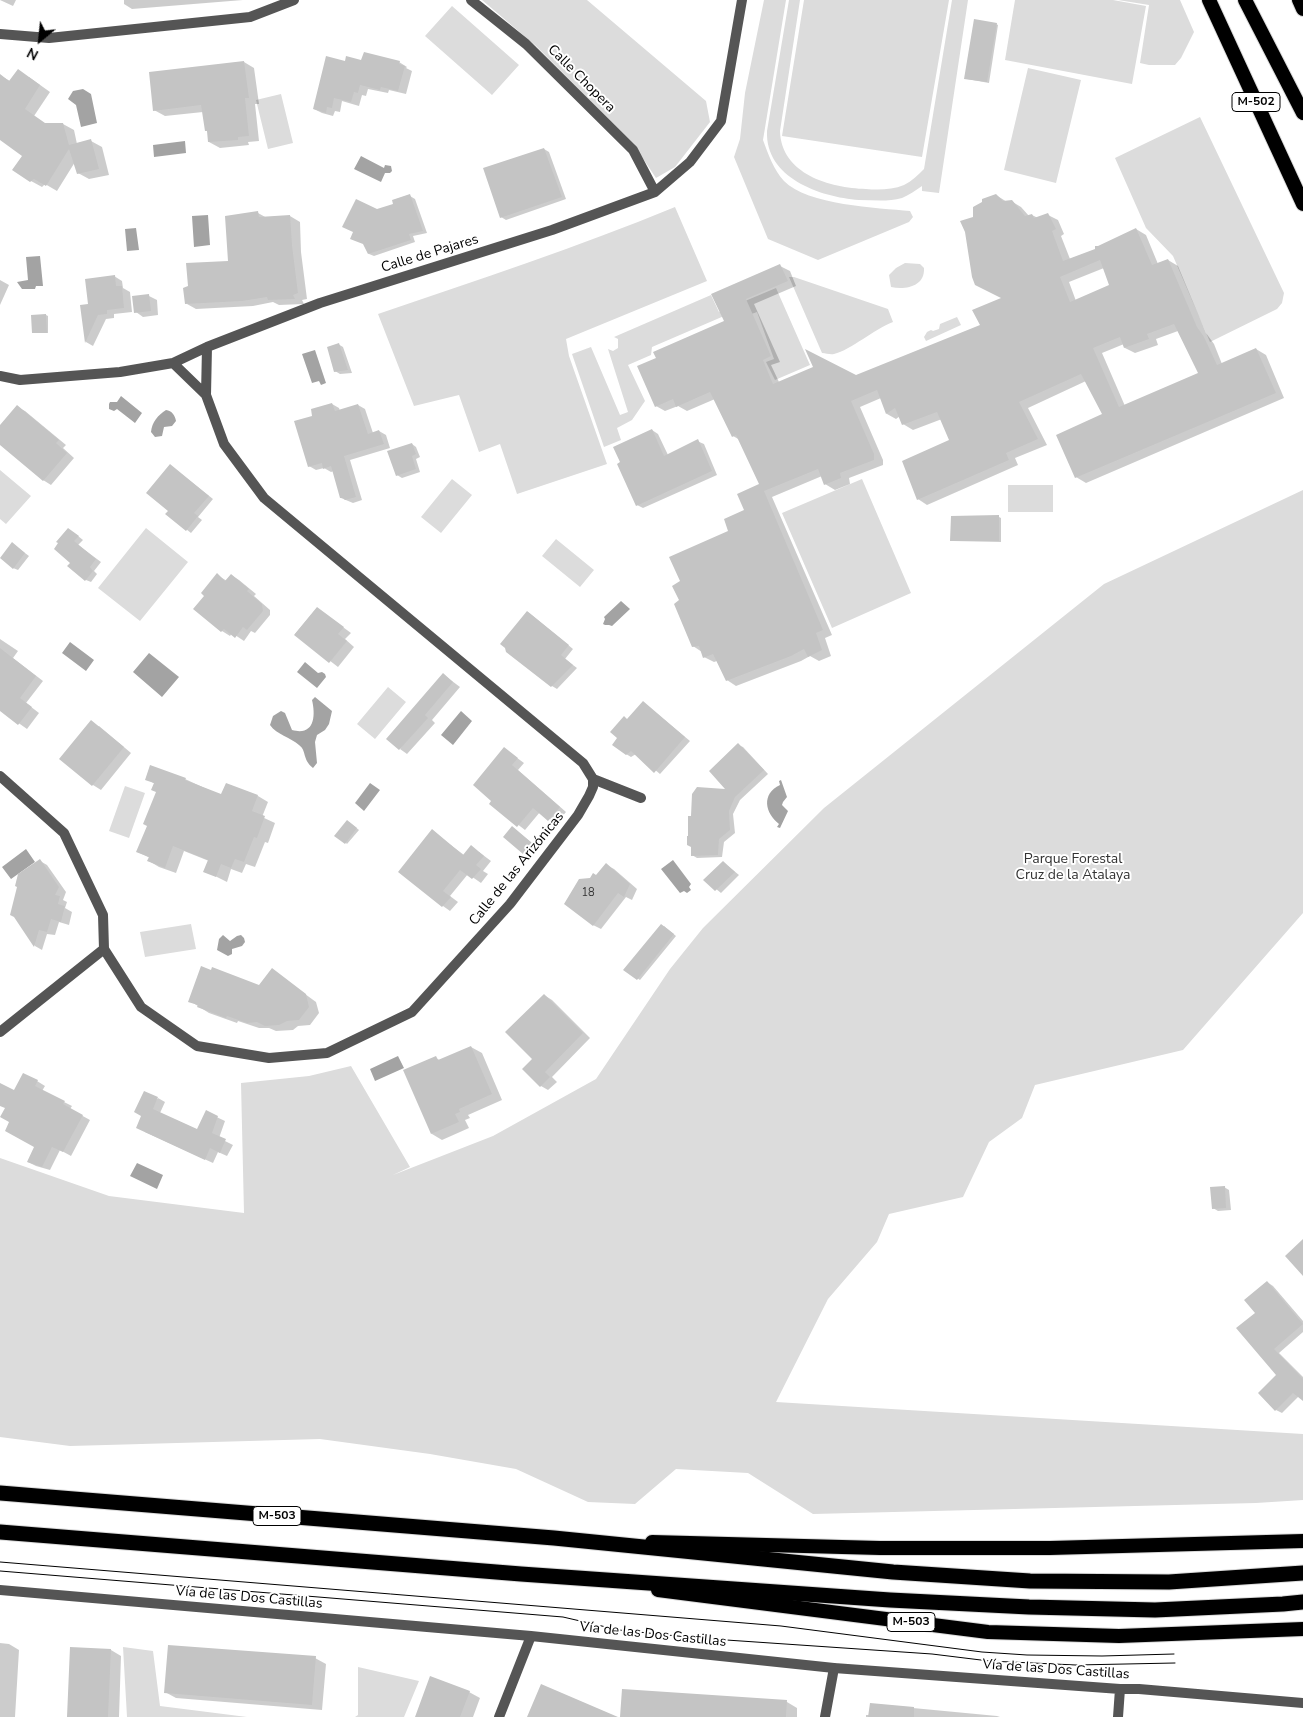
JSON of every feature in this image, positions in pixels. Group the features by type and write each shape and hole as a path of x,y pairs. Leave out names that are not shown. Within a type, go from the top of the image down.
{"highway":[{"name":"M-502","path":"1209,0 1303,204"},
{"name":"M-502","path":"1245,0 1303,113"},
{"path":"1299,0 1303,9"},
{"name":"M-503","path":"0,1493 554,1538 893,1572 1030,1581 1169,1582 1303,1573"},
{"name":"M-503","path":"0,1532 521,1574 880,1599 1029,1607 1155,1610 1303,1602"},
{"name":"M-503","path":"554,1538 880,1548 1050,1548 1303,1541"},
{"name":"M-503","path":"521,1574 988,1632 1119,1636 1303,1629"}],"street":[{"path":"0,34 49,38 241,18 294,0"},
{"name":"Calle Chopera","path":"471,0 526,44 633,150 655,192"},
{"name":"Calle de Pajares","path":"0,376 20,380 120,372 172,362 320,303 552,230 655,192 690,162 721,121 742,0"},
{"path":"207,347 206,394 224,444 264,498 583,763 593,779 641,798"},
{"path":"172,362 206,394"},
{"path":"0,776 64,833 103,915 104,949 0,1032"},
{"name":"Calle de las Arizónicas","path":"104,949 141,1007 197,1046 269,1058 327,1053 412,1012 510,904 578,815 590,796 593,779"},
{"name":"Vía de las Dos Castillas","path":"0,1590 531,1636 834,1668 1139,1689 1303,1703"},
{"path":"499,1717 531,1636"},
{"path":"826,1717 834,1668"},
{"path":"1118,1717 1120,1689"}],"green space":[{"path":"482,0 587,0 706,101 710,122 675,167 656,178 634,145 536,46"},
{"path":"764,0 786,0 763,140 780,177 795,189 809,195 862,207 910,211 913,217 909,222 818,260 768,239 734,157 740,139 745,93"},
{"path":"789,0 800,0 780,131 783,146 789,158 798,168 810,176 838,186 875,190 890,189 904,185 924,169 952,0 968,0 939,193 922,191 922,186 907,196 897,199 859,200 828,195 798,182 785,173 775,161 769,147 767,131"},
{"path":"804,0 949,0 922,157 782,136"},
{"path":"1015,0 1113,0 1146,6 1132,84 1005,60"},
{"path":"1118,0 1180,0 1194,32 1181,58 1175,65 1140,63 1149,5"},
{"path":"452,6 519,65 492,95 425,36"},
{"path":"1028,68 1081,80 1056,183 1004,170"},
{"path":"281,94 293,143 268,149 256,100"},
{"path":"1200,117 1284,293 1282,303 1277,309 1210,342 1173,256 1146,228 1115,158"},
{"path":"675,207 707,281 566,339 569,356 607,464 517,494 500,444 479,452 459,395 414,406 378,314 565,249"},
{"path":"905,263 920,264 924,268 921,279 913,286 891,287 889,275"},
{"path":"789,277 794,277 888,309 893,322 841,352 832,354 822,353"},
{"path":"776,288 810,365 775,380 766,362 774,359 757,312 735,320 731,313 652,347 651,355 628,365 645,401 632,420 617,428 621,440 604,447 572,354 591,347 620,415 628,412 608,349 613,351 618,348 618,339 614,337 711,295 719,312"},
{"path":"957,317 961,325 926,341 924,337 927,332 939,329 940,324"},
{"path":"0,470 31,496 6,524 0,519"},
{"path":"452,479 472,495 441,533 421,517"},
{"path":"862,479 911,593 832,628 782,513"},
{"path":"1008,485 1053,485 1053,512 1008,512"},
{"name":"Parque Forestal Cruz de la Atalaya","path":"1303,490 1303,913 1183,1050 1035,1085 1022,1118 989,1142 963,1197 889,1214 877,1242 828,1299 776,1402 1303,1434 1303,1500 1256,1503 813,1514 748,1473 676,1469 635,1504 588,1502 516,1469 430,1454 320,1439 70,1446 0,1437 0,1158 109,1196 244,1213 241,1083 309,1076 351,1066 410,1167 393,1175 493,1136 596,1079 670,969 703,928 824,808 1104,584"},
{"path":"146,528 188,562 140,621 98,588"},
{"path":"556,539 594,570 580,587 542,556"},
{"path":"388,687 406,702 375,739 357,724"},
{"path":"125,786 145,793 129,838 109,831"},
{"path":"191,924 196,949 145,957 140,932"},
{"path":"123,1647 153,1651 160,1706 247,1717 127,1717"},
{"path":"358,1667 419,1681 404,1717 355,1717 358,1715"}],"shaded area":[{"path":"83,89 91,94 97,123 81,127 76,105 68,99 73,91"},
{"path":"185,141 186,153 154,157 153,145"},
{"path":"361,156 384,168 385,165 391,166 392,171 385,173 381,182 354,169"},
{"path":"208,215 210,245 194,247 192,216"},
{"path":"136,228 139,250 127,251 125,229"},
{"path":"40,256 43,286 36,286 35,289 22,289 17,282 28,280 26,257"},
{"path":"315,350 326,383 321,385 319,381 312,383 302,354"},
{"path":"121,396 142,413 135,423 117,409 114,411 109,409 110,402 117,402"},
{"path":"166,410 173,414 176,421 172,426 164,427 162,436 155,437 151,432 154,422"},
{"path":"621,601 630,609 612,626 603,624 604,617"},
{"path":"70,642 94,660 86,671 62,653"},
{"path":"149,653 179,677 162,697 133,672"},
{"path":"305,662 318,673 322,672 325,674 326,677 317,688 297,672"},
{"path":"315,697 332,711 329,724 325,730 317,735 315,742 317,763 313,768 307,761 301,747 270,725 273,716 281,711 285,713 292,730 299,731 309,728 312,724 314,713 312,700"},
{"path":"461,711 472,721 453,745 441,735"},
{"path":"781,780 787,797 782,805 788,811 780,828 777,827 779,824 771,815 767,804 770,793 780,785 779,781"},
{"path":"370,783 380,790 364,811 355,803"},
{"path":"26,849 35,862 11,879 2,867"},
{"path":"673,860 691,884 689,887 691,890 687,893 684,891 680,893 661,869"},
{"path":"223,935 230,941 241,935 245,942 242,946 232,949 232,954 228,956 217,950 219,939"},
{"path":"398,1056 404,1068 375,1081 370,1069"},
{"path":"137,1163 163,1175 157,1189 130,1176"}],"building":[{"path":"974,19 997,23 987,82 964,79"},
{"path":"364,52 400,61 399,64 405,66 398,91 381,87 380,90 360,85 358,93 354,92 351,102 334,98 332,108 327,107 326,113 313,109 326,56 345,61 346,56 361,60"},
{"path":"244,61 249,98 245,98 249,136 238,137 238,140 208,142 201,105 153,111 149,72"},
{"path":"18,69 40,85 25,109 45,123 63,123 69,145 91,139 99,169 77,174 69,149 46,186 34,179 30,182 12,170 22,156 0,140 0,74 9,81"},
{"path":"544,148 562,197 500,218 483,168"},
{"path":"410,194 423,231 409,234 411,240 368,254 363,244 350,239 353,232 342,227 356,199 377,209 393,204 392,200"},
{"path":"996,194 1003,201 1012,200 1025,216 1032,214 1034,218 1048,213 1056,229 1052,231 1063,261 1095,249 1095,246 1136,228 1152,265 1168,259 1197,327 1204,337 1217,365 1256,348 1276,393 1075,478 1056,435 1102,414 1081,374 1019,402 1038,439 1006,453 1009,460 917,500 902,461 949,440 937,412 902,425 895,408 886,414 877,390 851,401 874,454 874,460 840,473 841,478 824,485 818,469 764,491 823,630 816,633 822,650 808,657 804,649 791,656 726,681 713,654 703,658 699,646 692,647 674,604 679,600 672,586 680,581 669,557 728,531 724,519 744,510 737,494 759,484 736,435 732,437 710,392 676,407 673,399 655,407 637,366 656,358 653,352 724,321 711,294 780,264 788,281 746,299 771,356 763,360 773,384 813,367 805,349 856,375 980,325 972,310 1001,298 975,285 965,232 960,221 973,217 973,207 982,202 982,199","holes":["1100,260 1109,285 1070,302 1060,277","1174,324 1198,373 1119,407 1093,348 1120,337 1124,348 1149,339 1147,334"]},
{"path":"258,211 259,217 290,215 298,293 293,295 295,299 268,300 267,297 242,301 185,304 183,288 188,286 186,263 228,261 225,216"},
{"path":"115,275 116,286 122,286 124,308 107,310 107,314 98,315 85,343 80,305 88,304 85,279"},
{"path":"149,294 151,311 134,313 132,296"},
{"path":"46,314 47,333 32,333 31,315"},
{"path":"339,343 348,370 334,372 327,347"},
{"path":"332,403 335,411 358,404 368,434 379,430 384,444 344,456 356,497 345,500 340,498 331,466 323,469 322,463 308,467 294,421 312,416 311,409"},
{"path":"17,405 59,440 56,443 67,453 43,481 0,445 0,425"},
{"path":"652,429 664,456 698,439 712,471 636,506 617,464 620,462 613,447"},
{"path":"412,443 416,454 412,456 416,469 396,476 387,451"},
{"path":"170,464 209,496 194,513 198,516 186,531 165,514 168,511 146,493"},
{"path":"999,515 999,541 950,541 951,516"},
{"path":"68,528 79,536 74,541 96,559 90,567 93,571 85,581 67,566 70,563 54,549 58,543 56,542"},
{"path":"12,542 25,553 13,569 0,558"},
{"path":"217,573 225,581 231,574 249,589 247,591 262,604 263,611 247,630 243,627 235,638 224,629 221,632 193,609 204,596 201,593"},
{"path":"317,607 344,627 338,634 347,641 329,663 294,635"},
{"path":"527,611 569,645 561,655 573,665 551,687 506,652 505,648 500,644"},
{"path":"0,648 36,676 20,698 32,707 18,725 0,711"},
{"path":"443,673 453,682 425,715 428,718 399,750 386,739"},
{"path":"643,701 685,737 654,773 631,751 626,755 612,745 617,738 610,732 624,716 627,719"},
{"path":"91,720 124,747 92,786 59,759"},
{"path":"738,743 764,770 735,797 729,811 730,830 719,839 718,855 691,856 691,847 687,845 687,836 688,816 691,816 692,794 697,787 725,789 709,771"},
{"path":"504,747 518,758 512,765 560,807 548,821 533,808 517,827 489,804 491,801 473,785"},
{"path":"150,765 186,778 185,780 221,794 226,783 258,795 252,811 265,816 257,838 254,837 244,862 235,859 231,868 221,864 216,877 203,872 208,860 173,846 165,868 147,861 149,857 136,852 147,826 143,824 156,792 151,790 154,783 145,780"},
{"path":"347,820 357,828 345,844 334,836"},
{"path":"512,826 532,843 523,854 503,837"},
{"path":"432,829 463,855 471,845 484,856 476,865 481,869 472,879 460,870 443,891 451,897 442,907 398,872"},
{"path":"40,859 59,887 55,895 60,896 58,904 65,906 61,922 51,919 47,932 39,930 34,947 14,917 10,915 17,887 15,886 18,874"},
{"path":"723,861 735,872 715,891 703,880"},
{"path":"606,863 630,884 624,897 618,893 593,926 564,904 579,879 590,878 593,873 596,875"},
{"path":"661,924 674,934 637,980 623,970"},
{"path":"201,966 211,970 212,967 259,985 272,968 306,994 309,1007 299,1020 265,1026 257,1022 247,1023 227,1016 226,1018 197,1007 198,1005 188,1002"},
{"path":"544,994 583,1033 545,1072 550,1077 540,1087 522,1069 532,1059 505,1032"},
{"path":"471,1046 492,1094 459,1109 460,1112 455,1114 459,1122 431,1134 403,1070 436,1056 438,1060"},
{"path":"23,1073 38,1080 35,1086 65,1101 63,1104 83,1115 63,1152 52,1147 42,1167 27,1162 34,1147 5,1131 9,1122 0,1117 5,1108 0,1106 0,1083 14,1090"},
{"path":"144,1091 158,1097 153,1109 197,1129 206,1110 218,1116 212,1133 226,1139 220,1153 210,1148 205,1160 136,1128 141,1116 134,1112"},
{"path":"1225,1186 1226,1208 1212,1209 1210,1187"},
{"path":"1303,1239 1303,1276 1285,1256"},
{"path":"1267,1281 1303,1324 1274,1349 1303,1379 1303,1401 1293,1393 1275,1411 1258,1393 1276,1375 1236,1328 1255,1313 1244,1300"},
{"path":"168,1645 316,1656 312,1705 164,1693"},
{"path":"70,1647 111,1649 108,1717 67,1717"},
{"path":"430,1676 470,1691 460,1717 415,1717"},
{"path":"541,1684 618,1717 527,1717"},
{"path":"622,1689 787,1700 786,1717 620,1717"},
{"path":"870,1703 914,1707 914,1717 868,1717"}],"tram line":[{"path":"0,1562 781,1626 982,1652 1102,1656 1174,1654"},
{"path":"0,1571 563,1617 619,1630 697,1638 932,1654 989,1661 1076,1665 1175,1663"}]}
